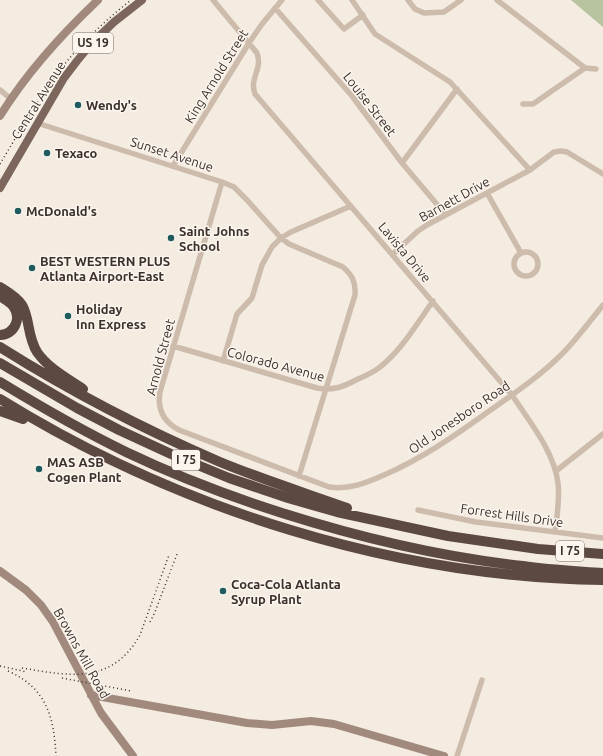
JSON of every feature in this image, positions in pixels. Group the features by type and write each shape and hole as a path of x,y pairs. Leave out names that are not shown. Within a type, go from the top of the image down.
{"highway":[{"path":"0,287 15,297 22,304 32,342 44,361 119,414"},
{"path":"0,296 14,307 17,315 17,321 14,329 8,334 0,335"},
{"path":"0,347 54,379 149,430 221,462 387,522"},
{"name":"I 75","path":"0,363 77,408 119,430 229,478 288,498 337,512 440,535 538,549 603,554"},
{"path":"0,375 73,419 150,456 242,494 253,503"},
{"name":"I 75","path":"0,382 69,423 128,453 190,480 253,503 351,533 444,554 524,566 603,573"},
{"path":"0,399 58,433"},
{"path":"0,411 58,433 161,483 202,500 257,520 321,539 398,557 467,568 524,575 603,580"}],"main road":[{"name":"Central Avenue","path":"0,188 64,78 77,60 110,26 142,0"}],"street":[{"path":"0,116 10,99 50,48 98,0"},
{"name":"Lavista Drive","path":"213,0 257,53 259,64 252,86 255,94 512,395 547,449 556,471 559,493 555,532"},
{"name":"King Arnold Street","path":"173,166 249,43 282,0"},
{"path":"318,0 344,29 363,15"},
{"path":"352,0 375,34 443,76 457,89 530,170"},
{"path":"408,0 415,9 424,13 444,12 461,0"},
{"path":"497,0 585,68 596,69"},
{"name":"Louise Street","path":"275,8 352,96 402,164 446,215"},
{"path":"523,104 533,104 585,68"},
{"path":"402,164 457,89"},
{"path":"0,90 10,99"},
{"name":"Sunset Avenue","path":"37,123 234,187 281,238 290,244 343,266 350,273 354,281 354,295 299,476"},
{"name":"Barnett Drive","path":"393,254 418,231 530,170 554,152 567,152 603,174"},
{"name":"Arnold Street","path":"222,182 159,398 161,412 168,422 179,430 299,476"},
{"path":"487,193 521,253"},
{"path":"223,361 237,314 252,298 265,257 272,247 281,238 291,232 351,206"},
{"path":"521,253 532,253 537,259 538,263 536,270 530,275 522,275 516,270 516,259 521,253"},
{"name":"Colorado Avenue","path":"173,346 325,390 334,389 343,387 372,373 382,366 405,340 433,302"},
{"name":"Old Jonesboro Road","path":"299,476 329,487 351,487 403,467 431,451 539,375 562,354 603,305"},
{"path":"556,471 603,434"},
{"name":"Forrest Hills Drive","path":"418,510 476,522 603,538"},
{"name":"Browns Mill Road","path":"0,571 26,590 41,605 54,622 90,695 112,730 133,756"},
{"path":"457,756 482,680"},
{"path":"90,695 247,723 272,724 311,722 334,724 444,756"}],"green space":[{"path":"571,0 603,0 603,27"}],"railway":[{"path":"0,164 35,106 64,65 95,31 131,0"},
{"path":"150,622 177,554"},
{"path":"22,668 73,674 103,670 116,662 129,651 140,635 169,555"},
{"path":"0,666 27,672"},
{"path":"8,671 32,686 40,695 50,717 56,756"},
{"path":"62,678 131,691"}],"place":[{"name":"Wendy's","path":"78,105"},
{"name":"Texaco","path":"47,153"},
{"name":"McDonald's","path":"18,211"},
{"name":"Saint Johns School","path":"171,238"},
{"name":"BEST WESTERN PLUS Atlanta Airport-East","path":"32,268"},
{"name":"Holiday Inn Express","path":"68,316"},
{"name":"MAS ASB Cogen Plant","path":"39,469"},
{"name":"Coca-Cola Atlanta Syrup Plant","path":"223,591"}]}
